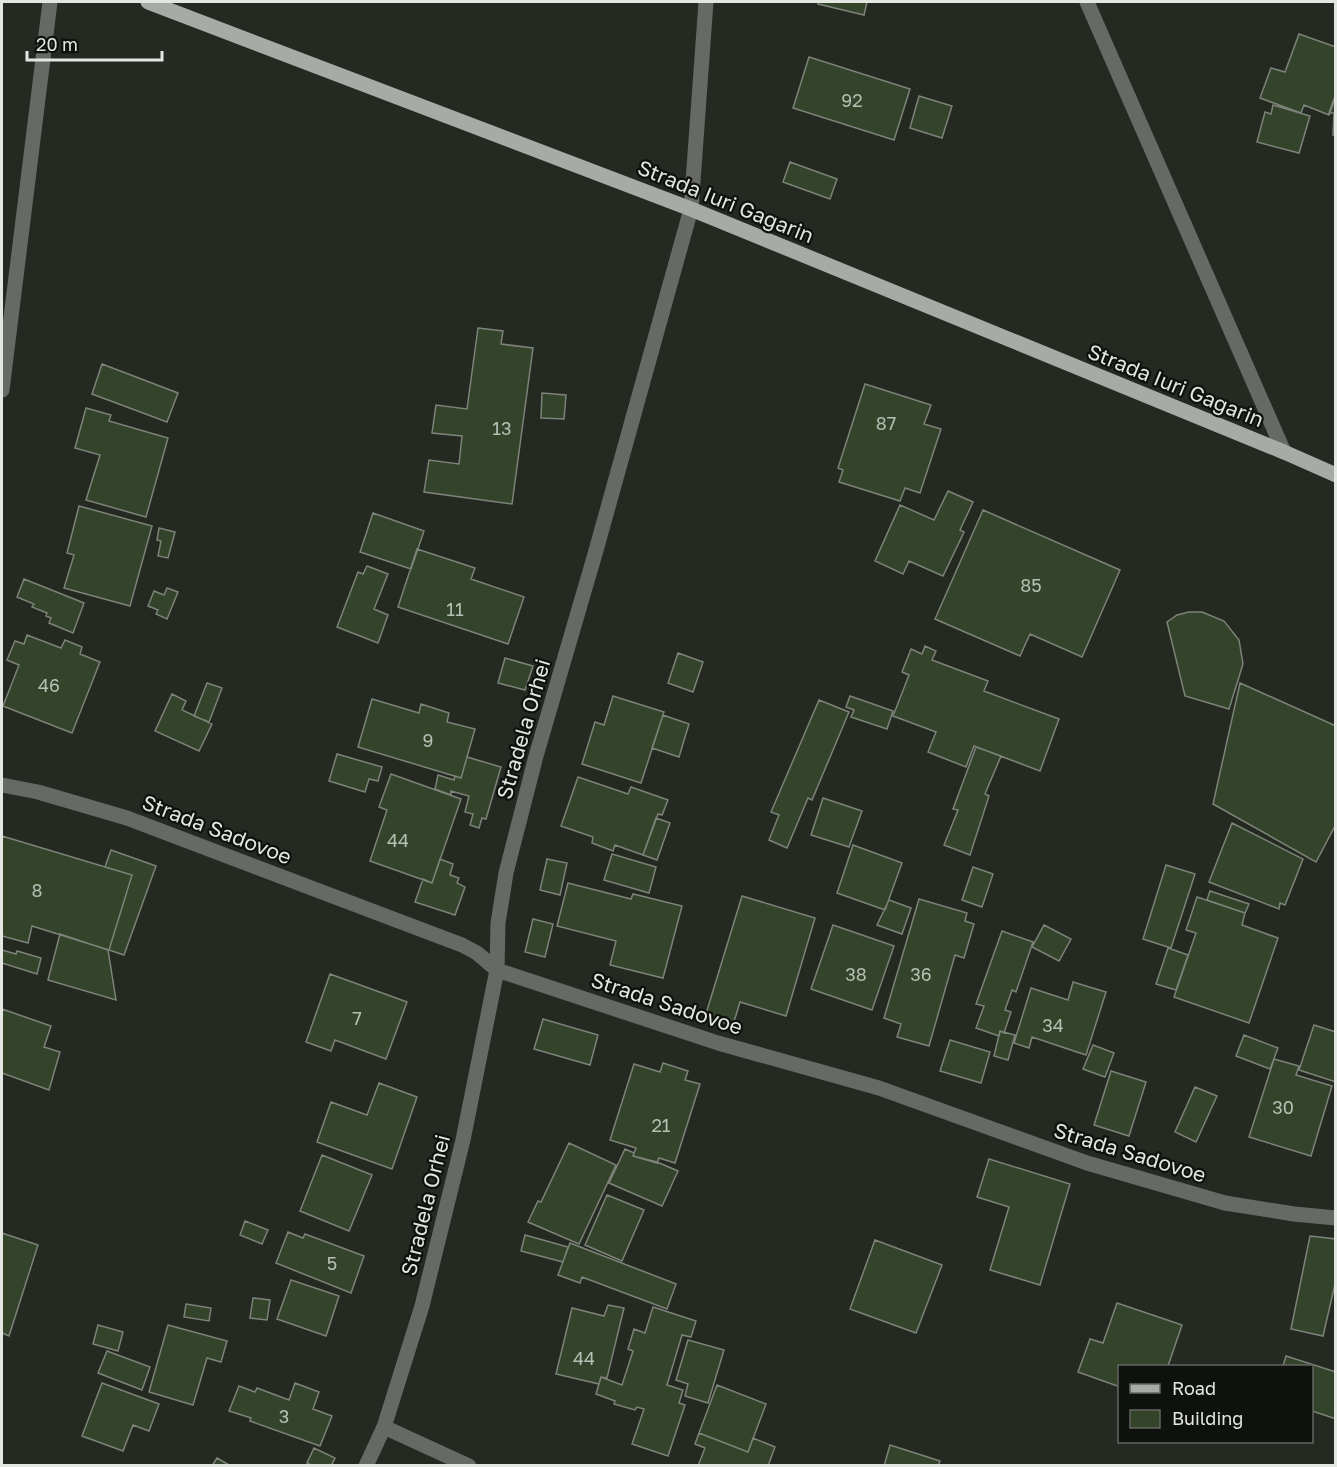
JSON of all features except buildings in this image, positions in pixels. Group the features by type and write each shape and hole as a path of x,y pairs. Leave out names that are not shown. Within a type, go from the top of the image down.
{"main road":[{"name":"Strada Iuri Gagarin","path":"148,2 691,209 1335,475"}],"street":[{"path":"2,390 50,2"},
{"name":"Stradela Orhei","path":"366,1466 384,1427 422,1306 463,1140 497,970 498,923 506,873 536,756 691,209 706,2"},
{"name":"Strada Iuri Gagarin","path":"1087,2 1284,452"},
{"name":"Strada Sadovoe","path":"2,784 127,818 462,945 477,953 497,970 718,1043 879,1088 1099,1166 1225,1203 1335,1218"},
{"path":"384,1427 469,1466"}]}
